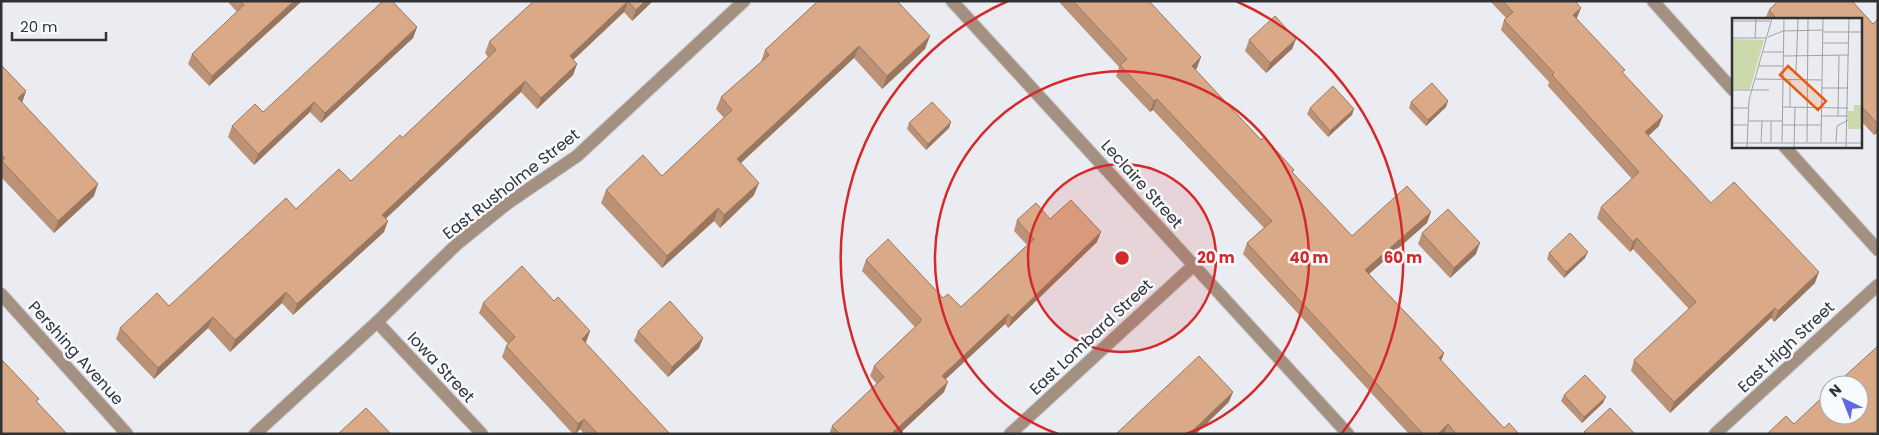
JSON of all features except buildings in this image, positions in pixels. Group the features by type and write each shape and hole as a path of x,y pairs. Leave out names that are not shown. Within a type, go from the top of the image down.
{"street":[{"name":"East Rusholme Street","path":"255,434 377,322 457,244 508,202 577,156 744,1"},
{"name":"Leclaire Street","path":"952,1 1348,434"},
{"path":"1653,1 1732,89"},
{"path":"1786,148 1878,250"},
{"name":"East Lombard Street","path":"1010,434 1194,265"},
{"name":"East High Street","path":"1716,434 1878,285"},
{"name":"Pershing Avenue","path":"1,294 127,434"},
{"name":"Iowa Street","path":"377,322 482,434"}]}
